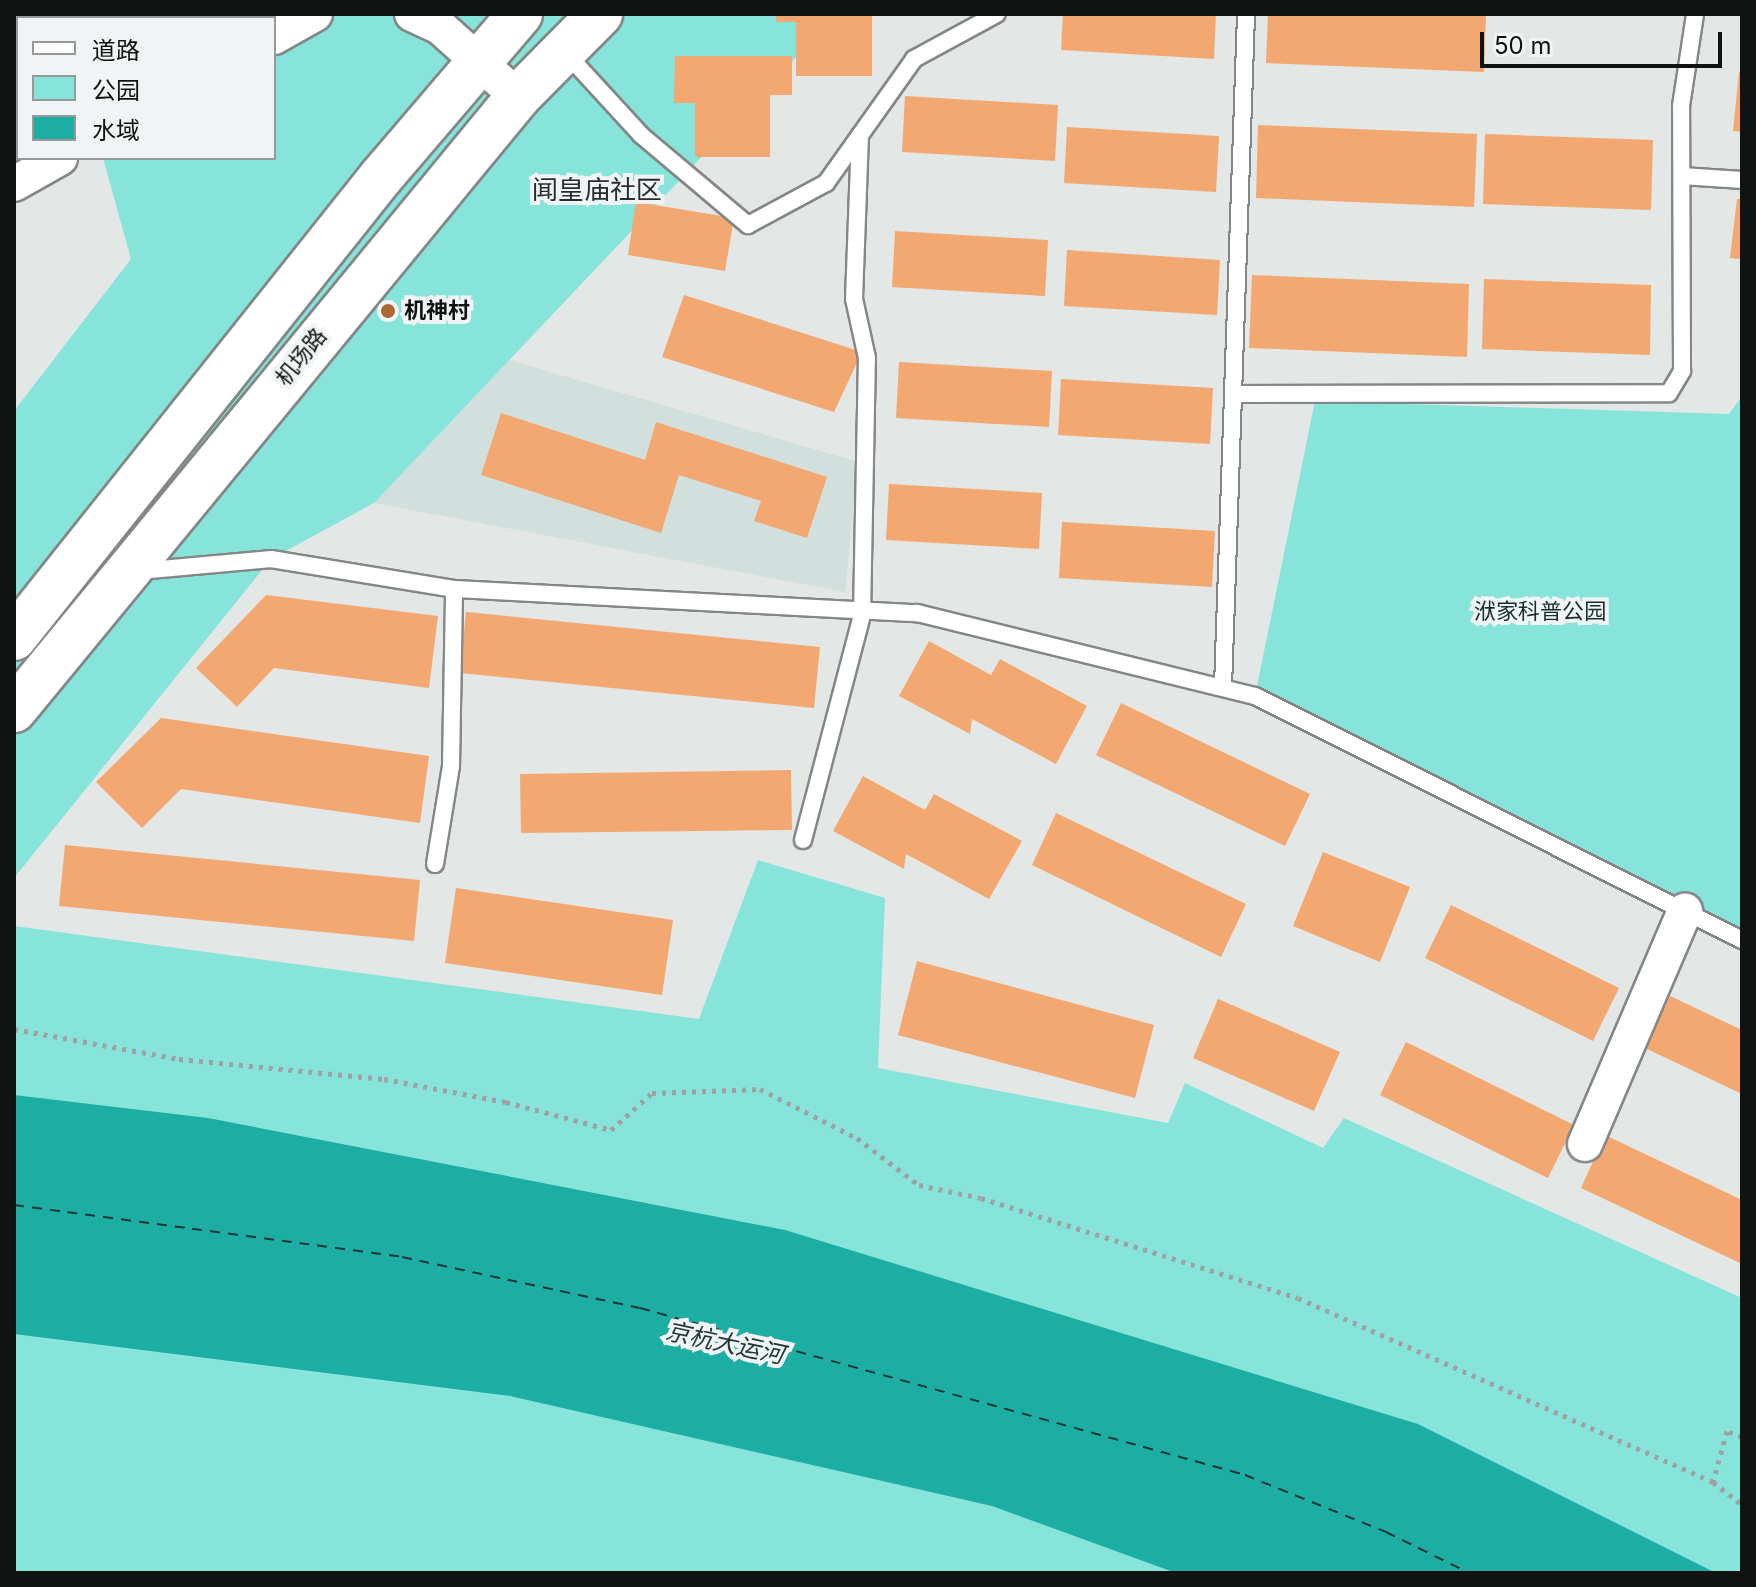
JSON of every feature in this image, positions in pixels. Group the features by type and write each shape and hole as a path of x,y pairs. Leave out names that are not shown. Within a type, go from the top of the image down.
{"main road":[{"path":"14,638 520,14"},
{"name":"机场路","path":"14,710 518,97 600,14"}],"street":[{"path":"276,36 315,14"},
{"path":"412,14 440,27 518,97"},
{"path":"14,184 56,160"},
{"path":"1585,1144 1685,911"}],"lane":[{"path":"564,51 641,135 748,225 826,183 914,59 997,14"},
{"path":"1223,687 1246,14"},
{"path":"1233,394 1669,393 1682,371 1681,106 1695,14"},
{"path":"803,840 862,610 867,358 854,299 860,135"},
{"path":"1682,176 1742,180"},
{"path":"126,572 271,559 454,589 917,613 1255,696 1742,940"},
{"path":"435,864 451,766 454,589"}],"path":[{"path":"14,1029 179,1059 384,1079 506,1102 611,1130 652,1093 760,1089 857,1138 919,1185 981,1198 1298,1298 1713,1482 1742,1505"},
{"path":"1713,1482 1727,1431 1742,1437"}],"shaded area":[{"path":"509,360 858,462 845,592 374,503"}],"green space":[{"path":"837,14 374,503 271,559 14,878 14,411 131,259 104,160 276,160 276,16 128,16"},
{"name":"洑家科普公园","path":"1742,396 1742,940 1255,696 1315,401 1729,414"},
{"path":"758,860 885,898 878,1068 1168,1123 1185,1083 1323,1148 1344,1118 1742,1298 1742,1573 14,1573 14,926 699,1019"}],"water":[{"name":"京杭大运河","path":"14,1095 208,1118 785,1230 1418,1424 1716,1573 1176,1573 992,1506 510,1396 14,1334"}],"building":[{"path":"776,14 872,14 872,76 796,76 796,22 776,22"},
{"path":"1063,14 1216,14 1214,59 1061,50"},
{"path":"1268,14 1486,14 1484,72 1266,63"},
{"path":"675,56 792,56 792,95 770,95 770,157 695,157 695,103 674,103"},
{"path":"1739,72 1742,72 1742,132 1733,131"},
{"path":"905,96 1058,105 1055,161 902,152"},
{"path":"1258,125 1477,134 1474,207 1256,198"},
{"path":"1067,127 1219,136 1216,192 1064,183"},
{"path":"1485,134 1653,140 1651,210 1483,204"},
{"path":"1737,199 1742,199 1742,259 1730,258"},
{"path":"636,202 734,218 725,271 628,255"},
{"path":"895,231 1048,240 1045,296 892,287"},
{"path":"1067,250 1220,260 1217,315 1064,306"},
{"path":"1252,275 1469,284 1467,357 1249,348"},
{"path":"1484,279 1651,285 1650,355 1482,349"},
{"path":"684,295 862,352 834,412 662,357"},
{"path":"899,362 1052,371 1049,427 896,418"},
{"path":"1061,379 1213,388 1210,444 1058,435"},
{"path":"501,413 645,460 656,422 827,477 807,538 754,521 761,501 679,475 661,533 481,475"},
{"path":"889,484 1042,493 1039,549 886,540"},
{"path":"1062,522 1215,531 1212,587 1059,578"},
{"path":"266,595 438,616 429,688 274,668 237,707 196,668"},
{"path":"466,612 820,647 814,708 460,673"},
{"path":"929,641 991,675 1000,659 1087,706 1056,764 972,719 970,734 899,696"},
{"path":"1121,703 1310,794 1285,846 1096,755"},
{"path":"161,718 429,756 420,823 181,789 142,828 96,782"},
{"path":"791,770 792,830 521,833 520,774"},
{"path":"863,776 925,810 934,794 1022,841 989,899 906,854 904,869 833,831"},
{"path":"1056,813 1246,904 1221,957 1032,865"},
{"path":"65,845 420,880 414,941 59,906"},
{"path":"1323,852 1410,887 1380,962 1293,926"},
{"path":"456,888 673,920 662,995 445,963"},
{"path":"1451,905 1619,988 1593,1041 1425,958"},
{"path":"917,961 1154,1025 1135,1098 898,1035"},
{"path":"1670,996 1742,1030 1742,1094 1645,1048"},
{"path":"1218,999 1340,1052 1314,1111 1193,1058"},
{"path":"1406,1042 1574,1125 1548,1178 1380,1095"},
{"path":"1605,1135 1742,1200 1742,1264 1581,1188"}],"ferry route":[{"path":"14,1205 402,1257 640,1308 1245,1475 1386,1532 1469,1573"}],"place":[{"name":"机神村","path":"388,311"}],"district":[{"name":"闻皇庙社区","path":"597,190"}]}
